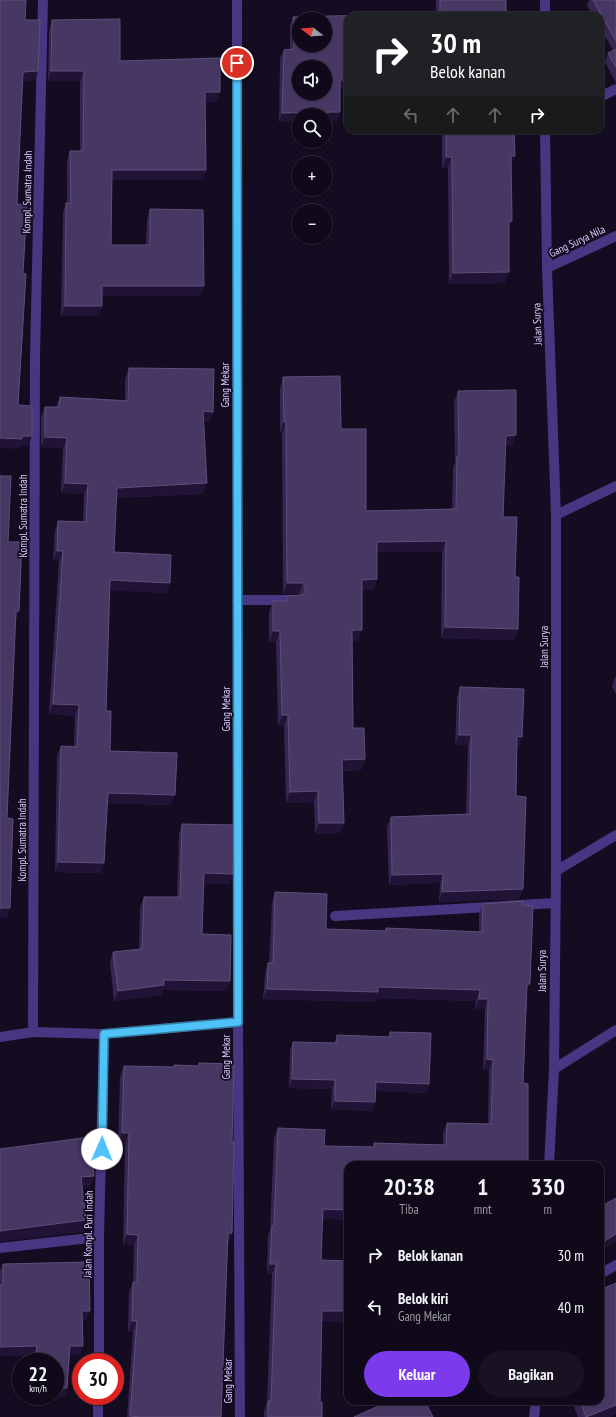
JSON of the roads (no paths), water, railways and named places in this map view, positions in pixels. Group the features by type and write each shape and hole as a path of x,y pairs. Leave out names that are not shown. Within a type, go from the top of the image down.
{"street":[{"name":"Kompl. Sumatra Indah","path":"33,1032 35,355 43,0"},
{"name":"Gang Mekar","path":"237,0 237,600 240,1417"},
{"path":"545,0 545,12"},
{"path":"604,95 616,89"},
{"name":"Jalan Surya","path":"545,134 547,268 556,515 556,871 554,1069 549,1161"},
{"name":"Gang Surya Nila","path":"547,268 616,236"},
{"path":"556,515 616,486"},
{"path":"237,600 296,600"},
{"path":"556,871 616,835"},
{"path":"335,916 555,903"},
{"path":"0,1037 33,1032 104,1034 238,1022"},
{"path":"554,1069 616,1030"},
{"name":"Jalan Kompl. Puri Indah","path":"98,1353 99,1237 104,1034"},
{"path":"0,1248 99,1237"},
{"path":"604,1272 616,1265"},
{"path":"98,1405 98,1417"},
{"path":"534,1417 536,1405"}]}
